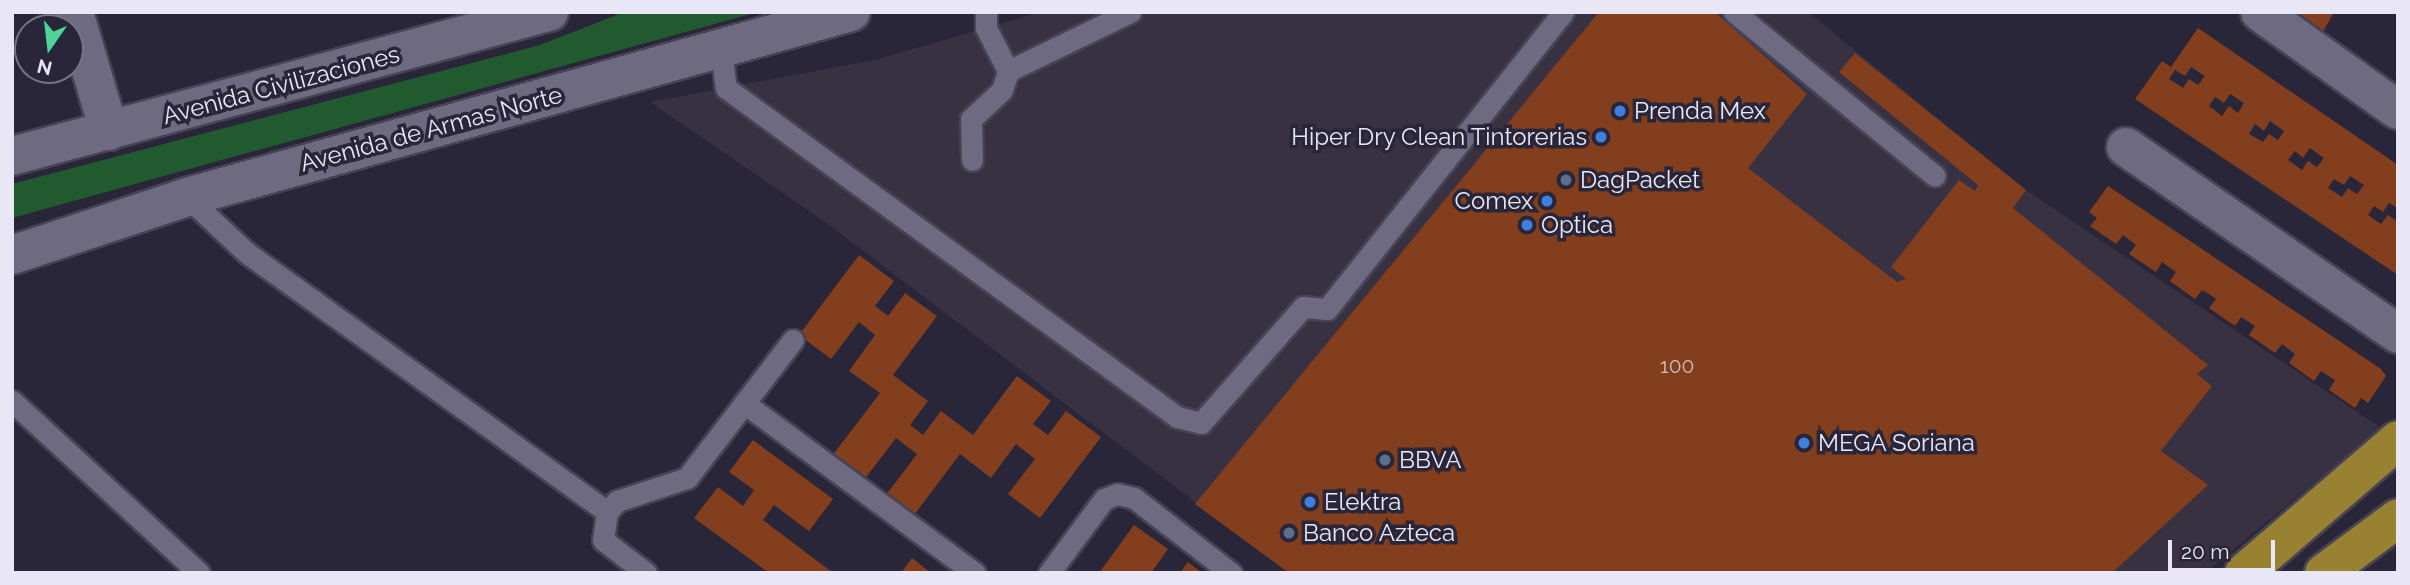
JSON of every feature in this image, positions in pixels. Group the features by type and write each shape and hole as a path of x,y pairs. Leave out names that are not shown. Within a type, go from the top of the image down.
{"highway":[{"path":"2244,573 2398,440"},
{"path":"2324,573 2385,529"}],"main road":[{"path":"74,12 109,131"},
{"name":"Avenida Civilizaciones","path":"12,156 549,12"},
{"name":"Avenida de Armas Norte","path":"12,255 187,197 851,12"},
{"path":"2260,12 2398,110"},
{"path":"2126,147 2398,334"}],"lane":[{"path":"972,160 971,119 1002,90 1008,71 985,28 986,12"},
{"path":"1008,71 1130,12"},
{"path":"721,49 726,88 1177,417 1200,423 1303,307 1327,309 1563,12"},
{"path":"1734,12 1935,176"},
{"path":"187,197 247,253 607,512"},
{"path":"646,573 603,540 607,512 617,501 687,478 793,340"},
{"path":"12,401 199,573"},
{"path":"744,403 975,573"},
{"path":"1049,573 1104,499 1118,494 1134,498 1231,573"}],"shaded area":[{"path":"1040,12 1808,12 2026,190 2381,428 2205,573 1289,573 821,219 650,102 879,59"}],"green space":[{"path":"624,12 758,12 12,218 12,184 540,45"}],"building":[{"path":"1599,12 1715,12 1807,94 1748,168 1897,282 1906,279 1891,267 1959,180 1975,191 1978,185 1839,72 1855,53 2026,190 2013,208 2208,365 2197,374 2212,386 2161,451 2208,485 2112,573 1289,573 1195,504"},
{"path":"2294,12 2334,12 2323,32"},
{"path":"2198,28 2398,165 2398,208 2389,203 2383,212 2374,206 2368,215 2381,224 2388,215 2398,222 2398,275 2135,99 2162,61 2171,67","holes":["2191,67 2205,76 2198,85 2189,79 2183,88 2169,79 2175,70 2185,76","2230,94 2244,103 2238,113 2229,106 2222,116 2209,106 2215,97 2224,103","2270,121 2284,131 2278,140 2269,134 2263,142 2249,134 2255,124 2264,131","2310,148 2324,158 2317,167 2308,161 2302,170 2288,160 2295,151 2303,158","2350,176 2364,185 2357,194 2348,188 2342,197 2328,188 2334,179 2344,185"]},
{"path":"2108,186 2381,369 2386,376 2368,403 2361,398 2355,408 2329,390 2335,380 2321,371 2314,381 2289,363 2295,354 2282,344 2275,353 2249,335 2255,326 2241,317 2235,326 2209,308 2216,299 2209,294 2202,290 2195,299 2170,281 2176,272 2162,262 2156,272 2129,254 2136,245 2123,235 2116,244 2090,226 2097,218 2089,212"},
{"path":"859,255 894,281 875,306 888,316 905,293 937,316 893,375 928,401 910,425 923,435 941,411 973,435 1017,376 1051,401 1033,424 1048,435 1066,411 1101,437 1040,518 1008,494 1035,459 1016,444 991,478 960,454 914,515 886,495 917,454 896,438 864,480 832,456 880,393 849,371 875,335 859,322 831,359 799,335"},
{"path":"753,440 833,499 809,531 774,505 763,520 833,573 769,573 694,518 718,487 743,506 754,490 729,472"},
{"path":"1134,525 1168,549 1151,573 1099,573"},
{"path":"912,558 931,573 901,573"},
{"path":"1188,562 1202,573 1180,573"}],"place":[{"name":"Prenda Mex","path":"1620,111"},
{"name":"Hiper Dry Clean Tintorerias","path":"1601,137"},
{"name":"DagPacket","path":"1566,180"},
{"name":"Comex","path":"1547,201"},
{"name":"Optica","path":"1527,225"},
{"name":"MEGA Soriana","path":"1804,443"},
{"name":"BBVA","path":"1385,460"},
{"name":"Elektra","path":"1310,502"},
{"name":"Banco Azteca","path":"1289,533"}]}
